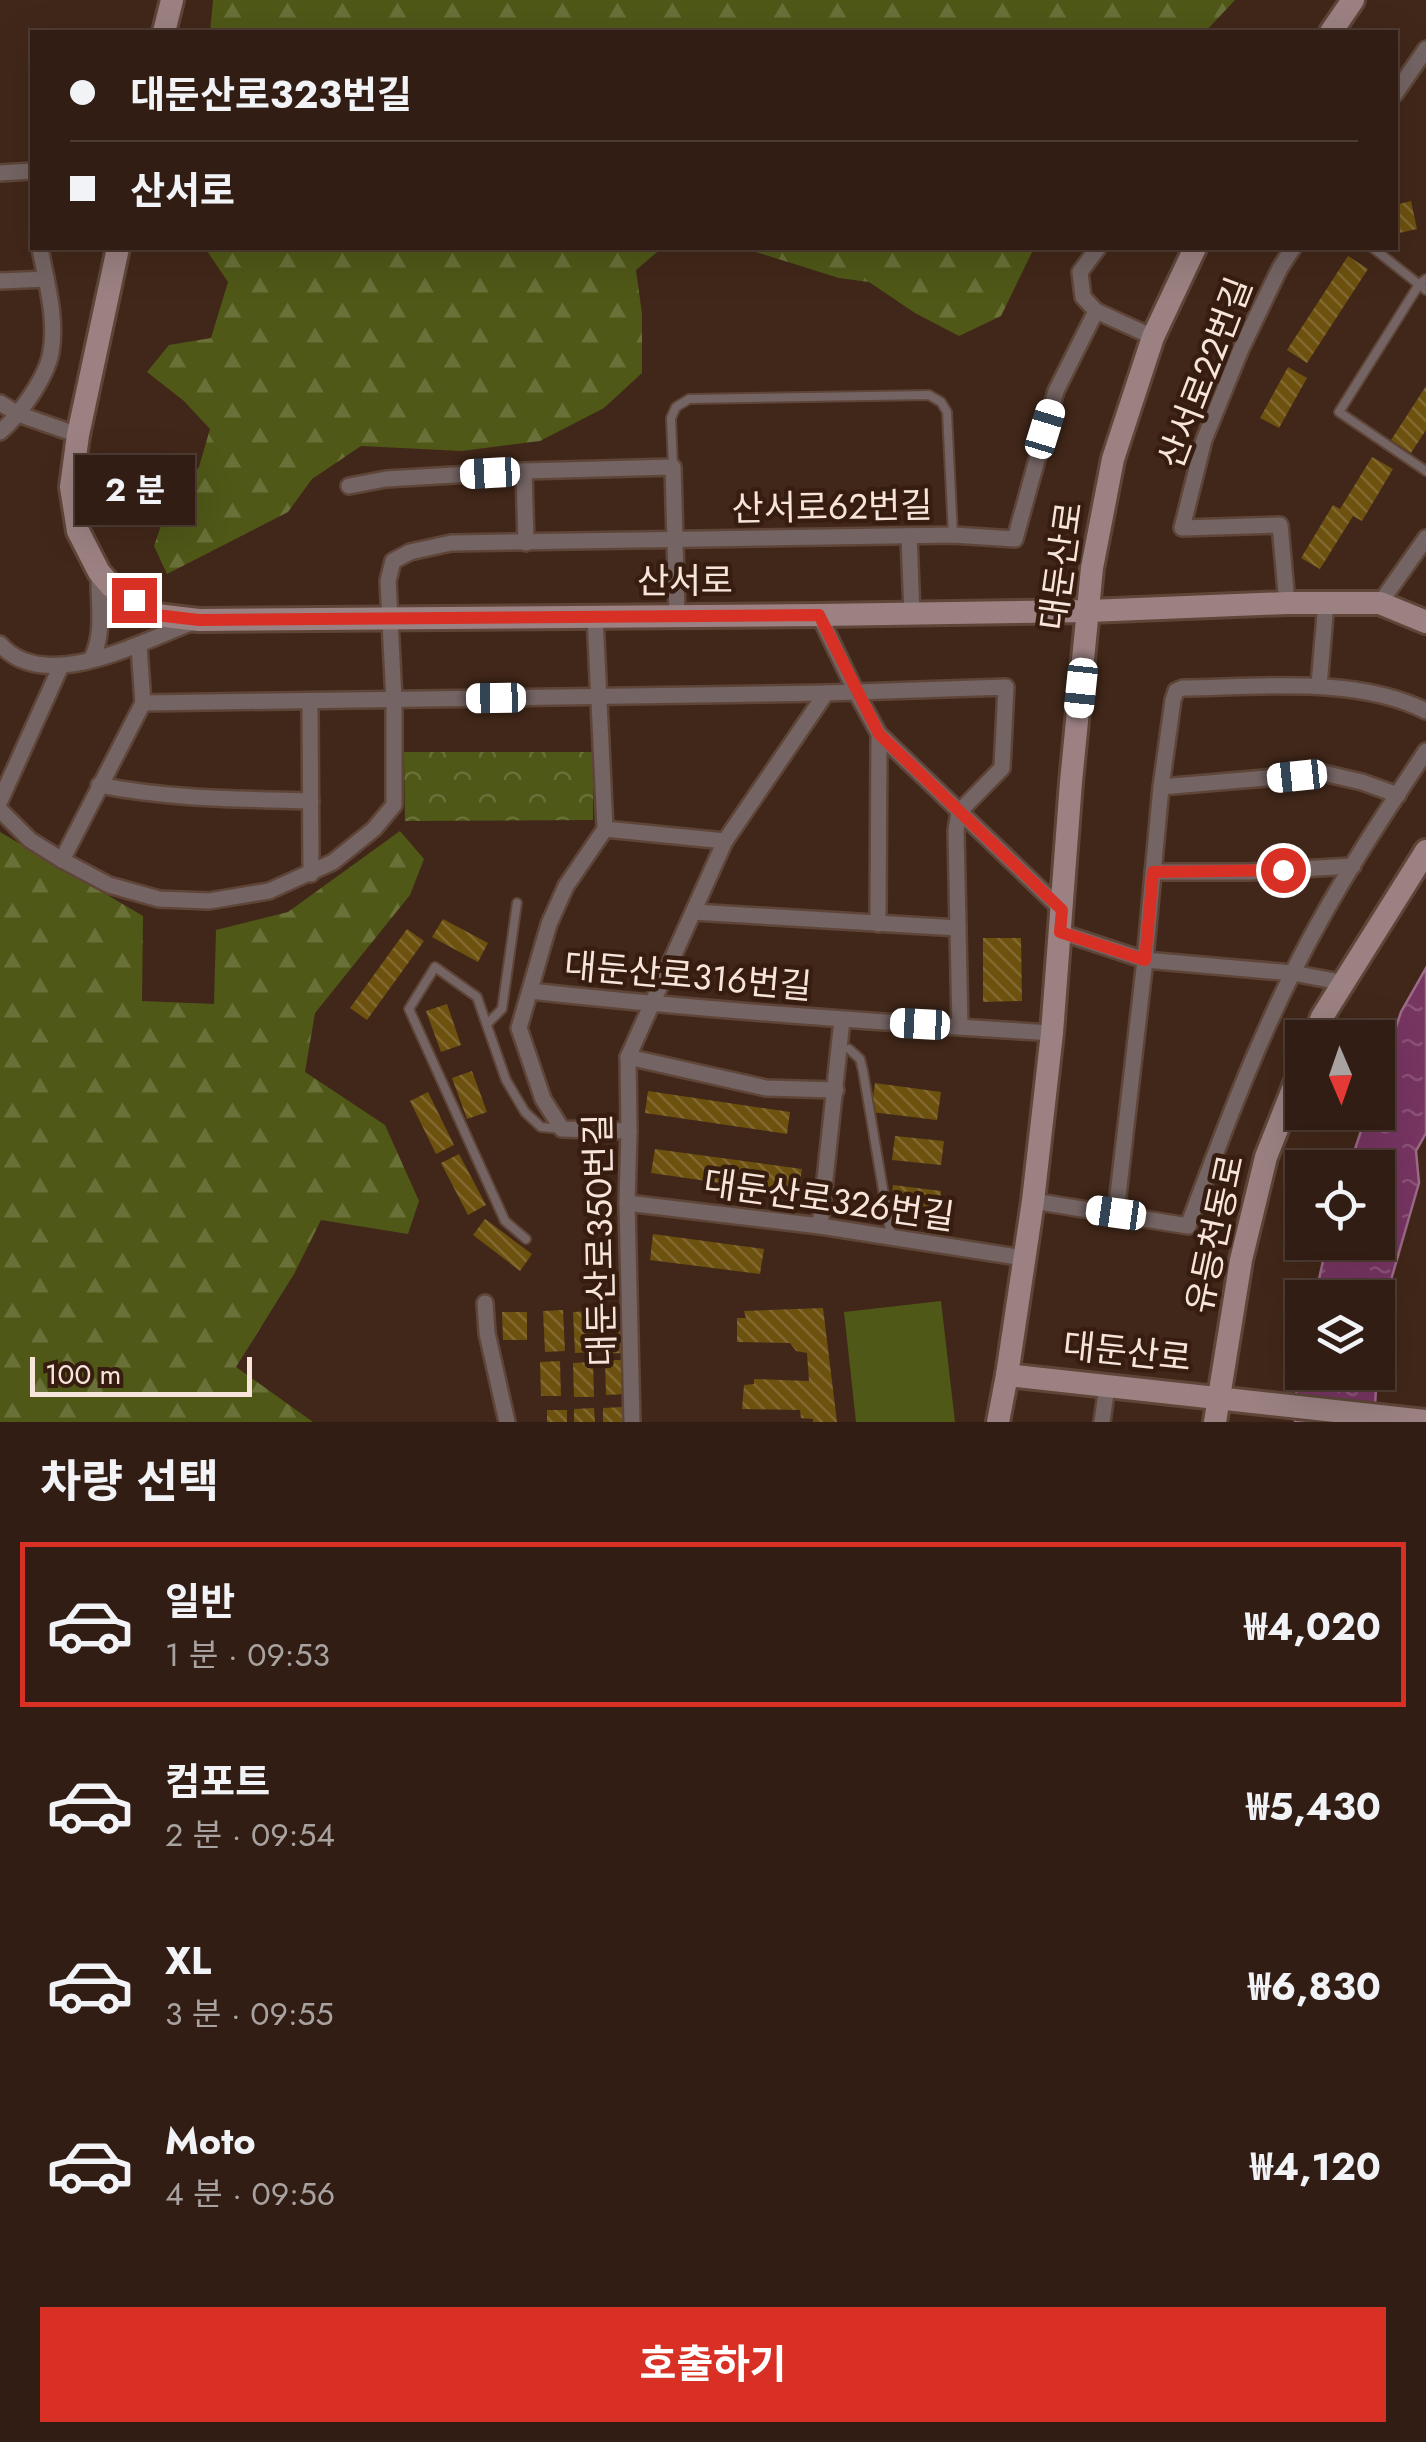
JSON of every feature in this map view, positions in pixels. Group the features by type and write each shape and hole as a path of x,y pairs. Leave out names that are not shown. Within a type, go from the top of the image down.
{"main road":[{"path":"164,30 172,0"},
{"path":"1332,30 1352,0"},
{"name":"산서로","path":"118,250 78,435 71,487 78,531 99,572 111,586 156,615 199,620 819,615 1380,603 1426,622"},
{"name":"대둔산로","path":"998,1422 1032,1201 1052,1033 1092,568 1113,460 1153,337 1194,250"},
{"path":"1321,1020 1426,851"},
{"name":"유등천동로","path":"1215,1422 1229,1398 1241,1260 1266,1156 1285,1108"},
{"name":"대둔산로","path":"1007,1375 1426,1421"}],"street":[{"path":"1398,90 1426,48"},
{"path":"0,174 30,171"},
{"path":"0,432 38,384 51,353 51,306 40,250"},
{"path":"1096,250 1080,272 1083,297 1096,311 1153,337"},
{"name":"산서로22번길","path":"1287,603 1280,525 1182,528 1204,440 1241,349 1292,250"},
{"path":"0,281 46,280"},
{"name":"산서로62번길","path":"390,618 388,581 393,562 410,552 451,544 953,534 1015,539 1056,392 1096,311"},
{"path":"0,403 18,414 78,435"},
{"path":"349,486 386,479 673,467 678,616"},
{"path":"524,471 526,543"},
{"path":"909,536 912,614"},
{"path":"1380,603 1426,538"},
{"path":"92,658 100,627 99,572"},
{"path":"1319,686 1326,603"},
{"path":"819,615 879,734 960,812 1061,921 1145,960 1293,973 1345,982"},
{"path":"596,616 605,830 566,886 548,924 519,1028 542,1099 562,1130 630,1131"},
{"path":"0,810 30,840 62,860 109,885 159,899 209,901 269,891 311,874 333,862 374,828 394,805 390,618"},
{"path":"0,644 27,664 60,668 139,646 199,620"},
{"path":"62,860 143,703 139,646"},
{"path":"0,801 60,668"},
{"path":"143,703 826,693 1006,686 1002,768 960,812 956,831 960,1026"},
{"path":"1116,1213 1161,787 1176,692 1183,688 1319,686 1410,703 1426,711"},
{"name":"대둔산로350번길","path":"632,1422 628,1057 725,841 826,693"},
{"path":"310,701 311,874"},
{"path":"878,924 879,734"},
{"path":"1032,1201 1188,1226 1240,1087 1293,973 1321,918 1426,751"},
{"path":"1161,787 1323,773 1398,794"},
{"path":"99,785 211,798 310,801"},
{"path":"605,830 725,841"},
{"path":"1153,872 1354,866"},
{"path":"694,912 958,928"},
{"name":"대둔산로316번길","path":"530,992 842,1020 1052,1033"},
{"name":"대둔산로316번길","path":"820,1226 842,1020"},
{"path":"628,1057 766,1088 836,1090"},
{"name":"대둔산로326번길","path":"627,1203 820,1226 1024,1258"},
{"path":"486,1303 487,1333 507,1422"},
{"path":"1102,1422 1107,1386"}],"lane":[{"path":"1376,250 1424,284 1339,412 1426,471"},
{"path":"673,467 672,418 676,408 689,399 929,396 941,402 948,412 953,534"},
{"path":"487,1024 502,1009 517,903"},
{"path":"526,1238 505,1220 410,1009 436,967 477,997 506,1080 525,1112 541,1127 562,1130"},
{"path":"849,1050 860,1059 863,1071 891,1237"}],"green space":[{"path":"213,0 1235,0 1207,30 210,30"},
{"path":"206,250 660,250 636,270 642,314 642,373 604,408 540,441 462,451 361,446 312,479 288,512 167,574 154,546 169,502 199,467 210,429 184,401 147,372 169,345 211,338 228,282"},
{"path":"749,250 1033,250 1001,316 959,336 869,282 839,278"},
{"path":"404,752 593,752 593,820 405,821"},
{"path":"400,831 424,859 410,895 315,1013 305,1072 385,1125 419,1201 408,1234 321,1220 294,1274 236,1367 313,1422 0,1422 0,832 143,916 142,1001 214,1004 216,930 288,912"},
{"path":"941,1301 955,1422 856,1422 844,1312"}],"water":[{"path":"1426,968 1426,1133 1416,1151 1419,1183 1391,1280 1319,1280 1323,1260 1395,1260 1395,1150 1355,1150 1361,1130 1395,1130 1395,1030"},
{"path":"1296,1390 1376,1390 1374,1422 1295,1422"}],"building":[{"path":"1411,201 1417,229 1398,233 1398,204"},
{"path":"1348,256 1368,269 1307,363 1287,350"},
{"path":"1288,367 1307,378 1279,428 1260,418"},
{"path":"1426,386 1426,430 1411,453 1391,440"},
{"path":"1372,457 1393,469 1362,521 1353,516 1320,569 1301,558 1333,505 1340,509"},
{"path":"443,919 488,943 478,962 432,937"},
{"path":"407,929 424,941 367,1020 350,1008"},
{"path":"983,938 1021,938 1022,1001 983,1002"},
{"path":"447,1004 461,1045 441,1052 426,1011"},
{"path":"472,1071 487,1112 467,1119 452,1078"},
{"path":"875,1083 941,1092 937,1120 871,1112"},
{"path":"648,1091 790,1112 787,1134 645,1113"},
{"path":"428,1092 454,1145 436,1154 410,1101"},
{"path":"895,1136 944,1141 941,1165 892,1160"},
{"path":"655,1149 802,1169 798,1194 651,1173"},
{"path":"459,1154 486,1205 468,1215 441,1163"},
{"path":"893,1185 941,1191 939,1215 890,1210"},
{"path":"485,1219 532,1254 520,1271 473,1235"},
{"path":"653,1234 764,1249 760,1274 650,1260"},
{"path":"823,1308 837,1422 813,1422 801,1418 800,1410 742,1409 744,1385 754,1384 754,1379 809,1381 807,1353 796,1351 790,1343 737,1342 737,1318 746,1318 744,1311"},
{"path":"563,1310 565,1351 545,1352 543,1311"},
{"path":"593,1311 595,1352 575,1353 573,1312"},
{"path":"502,1312 527,1312 527,1340 503,1340"},
{"path":"622,1318 622,1353 602,1354 601,1319"},
{"path":"605,1360 625,1360 626,1394 606,1395"},
{"path":"560,1361 561,1396 541,1396 540,1362"},
{"path":"593,1362 594,1397 574,1397 573,1363"},
{"path":"623,1407 624,1422 603,1422 603,1408"},
{"path":"594,1408 595,1422 574,1422 574,1409"},
{"path":"547,1410 567,1410 567,1422 547,1422"}],"route":[{"path":"134,600 156,615 199,620 819,615 879,734 1062,910 1060,932 1145,960 1153,872 1283,870"}]}
